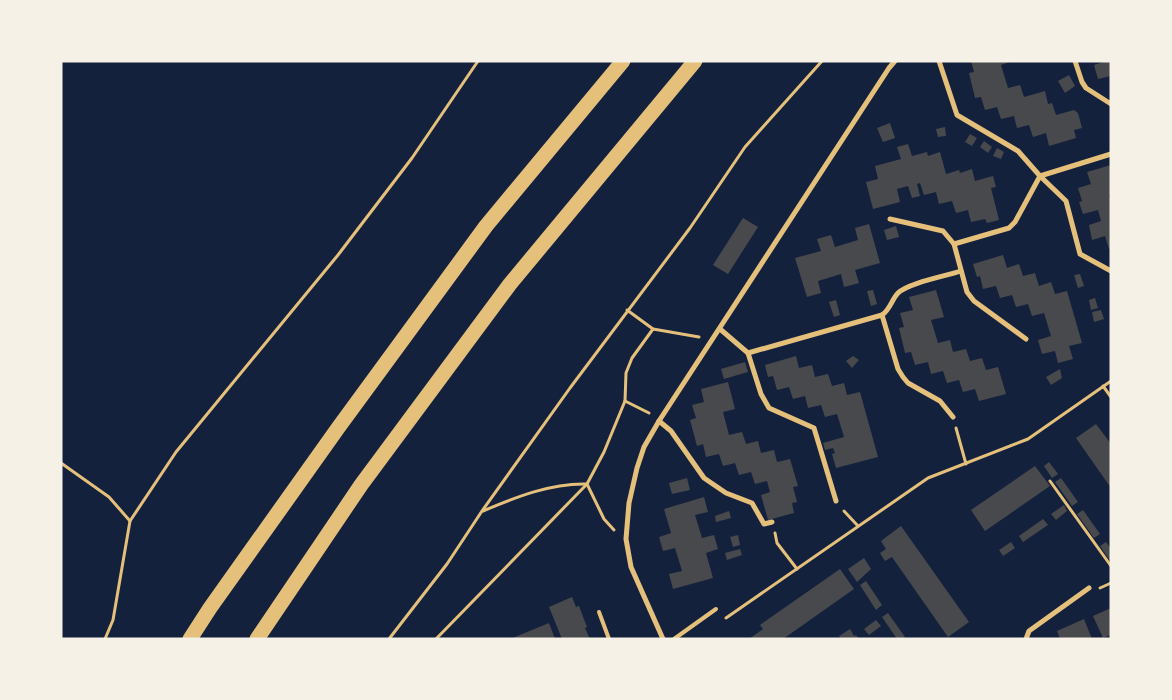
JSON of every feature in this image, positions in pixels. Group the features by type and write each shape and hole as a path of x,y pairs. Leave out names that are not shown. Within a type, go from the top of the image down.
{"highway":[{"path":"190,639 338,428 486,226 623,61"},
{"path":"257,639 361,485 510,284 694,61"}],"street":[{"path":"663,639 631,567 626,539 629,504 644,447 895,61"},
{"path":"938,61 957,115 1018,151 1066,202 1080,254 1111,271"},
{"path":"1075,61 1086,88 1111,104"},
{"path":"954,244 1009,228 1015,222 1040,176 1111,154"},
{"path":"890,219 944,231 954,244 967,292 974,301 1026,339"},
{"path":"748,352 882,315 886,313 897,294 904,287 961,271"},
{"path":"882,315 898,369 903,377 908,383 940,402 953,417"},
{"path":"720,329 748,352 761,394 769,408 814,428 836,501"},
{"path":"660,421 671,431 704,478 726,493 752,503 764,524 772,522"},
{"path":"1026,639 1029,631 1090,588"}],"lane":[{"path":"674,639 716,609"},
{"path":"599,612 610,639"}],"path":[{"path":"105,639 113,620 130,521 176,452 325,270 412,158 478,61"},
{"path":"389,639 447,564 482,512 627,310 690,228 745,147 822,61"},
{"path":"627,310 653,330 689,337 714,339"},
{"path":"436,639 587,484 604,452 625,401 626,373 632,358 653,330"},
{"path":"719,623 928,478 1028,439 1111,381"},
{"path":"1103,386 1111,397"},
{"path":"625,401 660,421"},
{"path":"953,417 966,464"},
{"path":"61,462 109,497 130,521"},
{"path":"1050,481 1111,566"},
{"path":"482,512 523,494 572,484 587,484"},
{"path":"587,484 604,519 620,536 626,539"},
{"path":"836,501 858,526"},
{"path":"772,522 778,543 798,569"},
{"path":"1101,588 1111,583"}],"building":[{"path":"971,61 1012,61 1001,65 1008,88 1020,85 1024,97 1045,91 1048,104 1052,103 1056,115 1074,110 1078,113 1082,128 1074,130 1076,138 1049,146 1046,133 1033,137 1029,125 1017,128 1014,116 1001,119 997,107 985,110 981,97 975,98 969,73 974,72"},
{"path":"1111,61 1111,76 1098,79 1094,65"},
{"path":"1069,75 1075,86 1065,93 1058,81"},
{"path":"890,123 895,138 883,142 877,128"},
{"path":"945,127 946,136 938,137 936,129"},
{"path":"970,134 977,138 972,146 965,142"},
{"path":"984,141 992,147 988,153 980,147"},
{"path":"908,144 912,156 927,152 928,156 940,152 946,174 959,170 960,173 972,169 975,181 993,176 996,187 991,188 999,220 987,223 985,219 971,222 968,210 956,213 952,201 939,204 936,192 924,195 920,183 917,184 920,196 912,198 908,186 897,189 900,202 873,209 866,182 878,179 875,166 901,159 897,147"},
{"path":"997,148 1004,152 1001,159 993,156"},
{"path":"1111,165 1111,194 1109,195 1111,200 1111,248 1109,249 1105,236 1092,240 1089,225 1101,221 1098,210 1083,214 1079,202 1082,201 1078,188 1091,184 1087,172"},
{"path":"743,218 758,227 728,274 713,265"},
{"path":"869,224 880,263 855,270 859,283 844,287 841,274 818,281 821,293 807,297 795,258 821,251 817,239 831,235 835,247 858,240 855,228"},
{"path":"896,226 899,237 887,240 884,230"},
{"path":"1003,255 1007,268 1019,264 1023,276 1035,273 1039,286 1051,282 1055,294 1067,291 1082,343 1069,346 1073,359 1058,363 1055,351 1042,354 1038,340 1051,336 1044,313 1032,316 1028,304 1016,307 1012,295 1000,298 996,286 983,289 980,276 977,277 973,264"},
{"path":"1080,274 1084,286 1078,288 1074,275"},
{"path":"873,290 877,304 871,306 867,291"},
{"path":"936,290 944,317 931,320 938,343 950,340 953,352 966,349 970,361 982,358 986,370 998,367 1006,394 979,401 975,389 963,392 959,380 947,383 943,371 931,374 928,362 915,365 911,352 905,353 899,328 904,327 900,313 913,310 909,297"},
{"path":"1095,298 1098,308 1091,310 1089,300"},
{"path":"836,300 840,315 834,317 829,302"},
{"path":"1101,310 1104,319 1094,322 1092,312"},
{"path":"796,356 799,368 812,365 815,377 828,374 832,386 844,383 847,395 860,392 878,457 836,468 832,454 835,453 833,448 825,450 823,443 844,437 837,414 825,417 821,405 808,408 805,396 793,399 789,387 777,390 773,376 768,377 765,365"},
{"path":"853,356 859,360 852,368 846,361"},
{"path":"745,362 748,372 724,379 721,369"},
{"path":"1060,369 1062,378 1051,385 1046,377"},
{"path":"728,382 735,409 723,412 729,435 742,432 746,444 758,441 761,453 774,450 777,462 790,459 798,486 793,487 797,502 792,503 794,513 768,520 761,495 770,492 767,481 755,484 751,472 739,475 735,463 723,466 719,454 706,457 703,444 697,446 690,420 696,418 692,405 704,402 701,389"},
{"path":"1096,424 1111,444 1111,488 1076,438"},
{"path":"1049,462 1058,474 1052,478 1044,466"},
{"path":"1035,466 1050,486 985,531 971,510"},
{"path":"687,478 690,490 672,494 669,483"},
{"path":"1061,478 1078,502 1072,506 1055,482"},
{"path":"704,497 708,512 695,515 702,538 714,535 718,549 706,553 713,578 673,589 669,574 682,571 675,548 663,551 659,537 671,533 664,509"},
{"path":"1064,505 1067,511 1056,520 1051,514"},
{"path":"1083,510 1100,534 1094,538 1077,514"},
{"path":"729,511 731,518 716,522 715,516"},
{"path":"1043,519 1048,525 1023,542 1019,536"},
{"path":"901,526 969,622 948,637 892,557 885,561 880,553 886,549 881,541"},
{"path":"738,535 740,545 733,547 730,537"},
{"path":"1011,542 1015,548 1003,556 999,550"},
{"path":"1106,542 1111,549 1111,562 1100,546"},
{"path":"740,549 742,555 727,560 725,553"},
{"path":"864,558 871,569 857,582 848,569"},
{"path":"840,569 854,589 783,639 749,639 763,629 760,625"},
{"path":"866,581 882,605 876,610 860,585"},
{"path":"572,597 576,607 579,606 590,639 562,639 549,607"},
{"path":"1111,608 1111,635 1103,638 1093,616"},
{"path":"888,613 905,637 902,639 897,639 882,617"},
{"path":"1084,619 1092,639 1060,639 1057,631"},
{"path":"876,620 881,626 869,635 864,629"},
{"path":"549,623 555,639 510,639"},
{"path":"850,629 854,636 856,635 859,639 841,639 839,636"}]}
